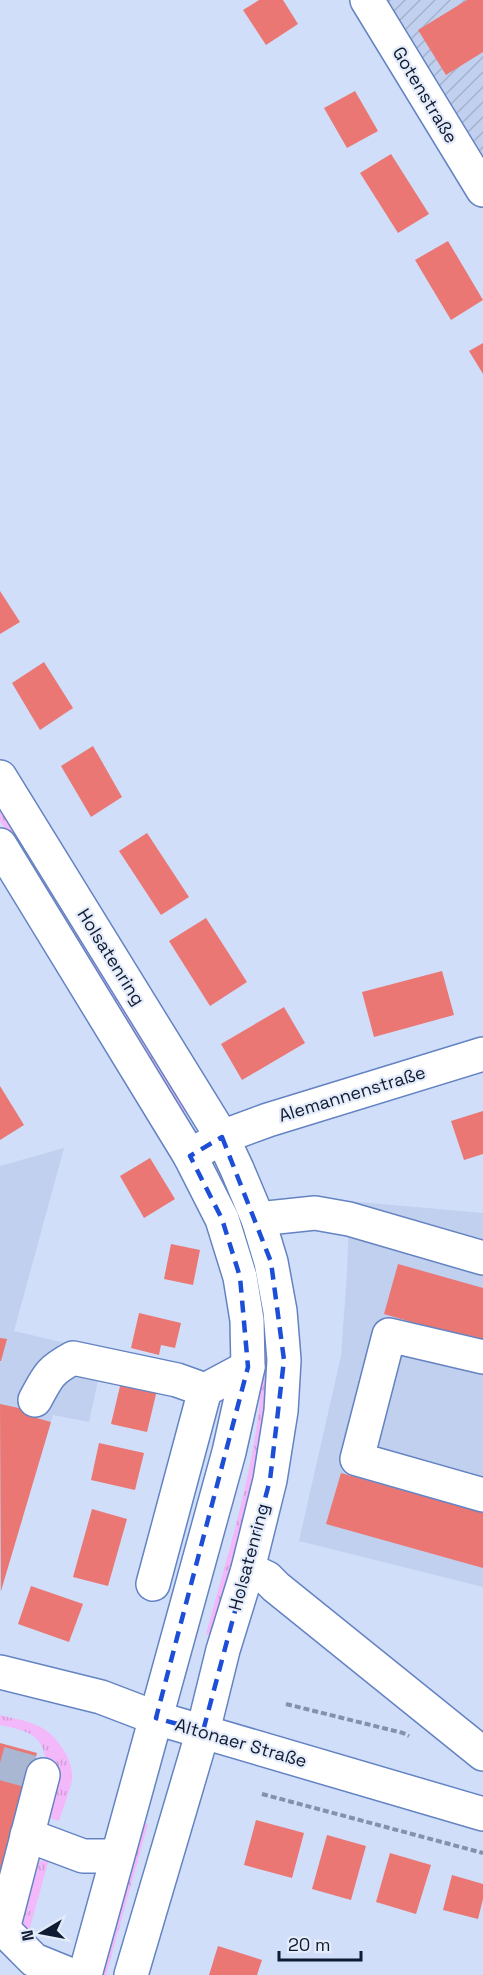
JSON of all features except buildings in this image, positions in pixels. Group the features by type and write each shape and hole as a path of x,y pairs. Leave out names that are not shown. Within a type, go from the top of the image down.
{"main road":[{"name":"Gotenstraße","path":"367,0 483,190"},
{"name":"Holsatenring","path":"0,777 222,1137 258,1219 273,1272 280,1311 284,1360 281,1411 270,1480 203,1731 131,1975"},
{"name":"Holsatenring","path":"0,845 190,1155 222,1219 240,1277 247,1320 248,1367 229,1452 85,1975"},
{"name":"Alemannenstraße","path":"222,1137 268,1120 483,1054"},
{"path":"190,1155 222,1137"},
{"path":"258,1219 315,1214 349,1219 483,1258"},
{"path":"483,1357 389,1335 357,1459 483,1495"},
{"path":"35,1400 56,1367 73,1358 177,1380 205,1390"},
{"path":"153,1584 205,1390 248,1367"},
{"path":"248,1569 267,1578 483,1754"},
{"name":"Altonaer Straße","path":"0,1672 101,1697 156,1718 483,1814"},
{"path":"43,1774 27,1835 7,1886 2,1929 34,1960 71,1975"},
{"path":"27,1835 83,1857 117,1856"}],"path":[{"path":"285,1704 403,1732 413,1738"},
{"path":"262,1794 483,1853"}],"highlighted area":[{"path":"222,1137 271,1262 284,1360 270,1480 203,1731 156,1718 248,1367 240,1277 222,1219 190,1156"}],"shaded area":[{"path":"367,0 483,0 483,190"},
{"path":"64,1148 14,1331 104,1352 89,1422 53,1415 0,1593 0,1166"},
{"path":"348,1201 483,1213 483,1587 299,1541 341,1356 347,1273"}],"green space":[{"path":"0,806 186,1107 185,1112 179,1112 0,821"},
{"path":"257,1279 261,1282 269,1373 265,1421 253,1486 213,1636 206,1634 241,1506 259,1408 262,1352"},
{"path":"0,1715 46,1730 66,1754 71,1767 72,1780 59,1821 47,1817 48,1770 37,1739 18,1729 0,1725"},
{"path":"142,1822 148,1824 106,1975 98,1975"},
{"path":"49,1859 27,1938 19,1930 38,1862"}],"tunnel":[{"path":"0,1763 43,1775"}]}
